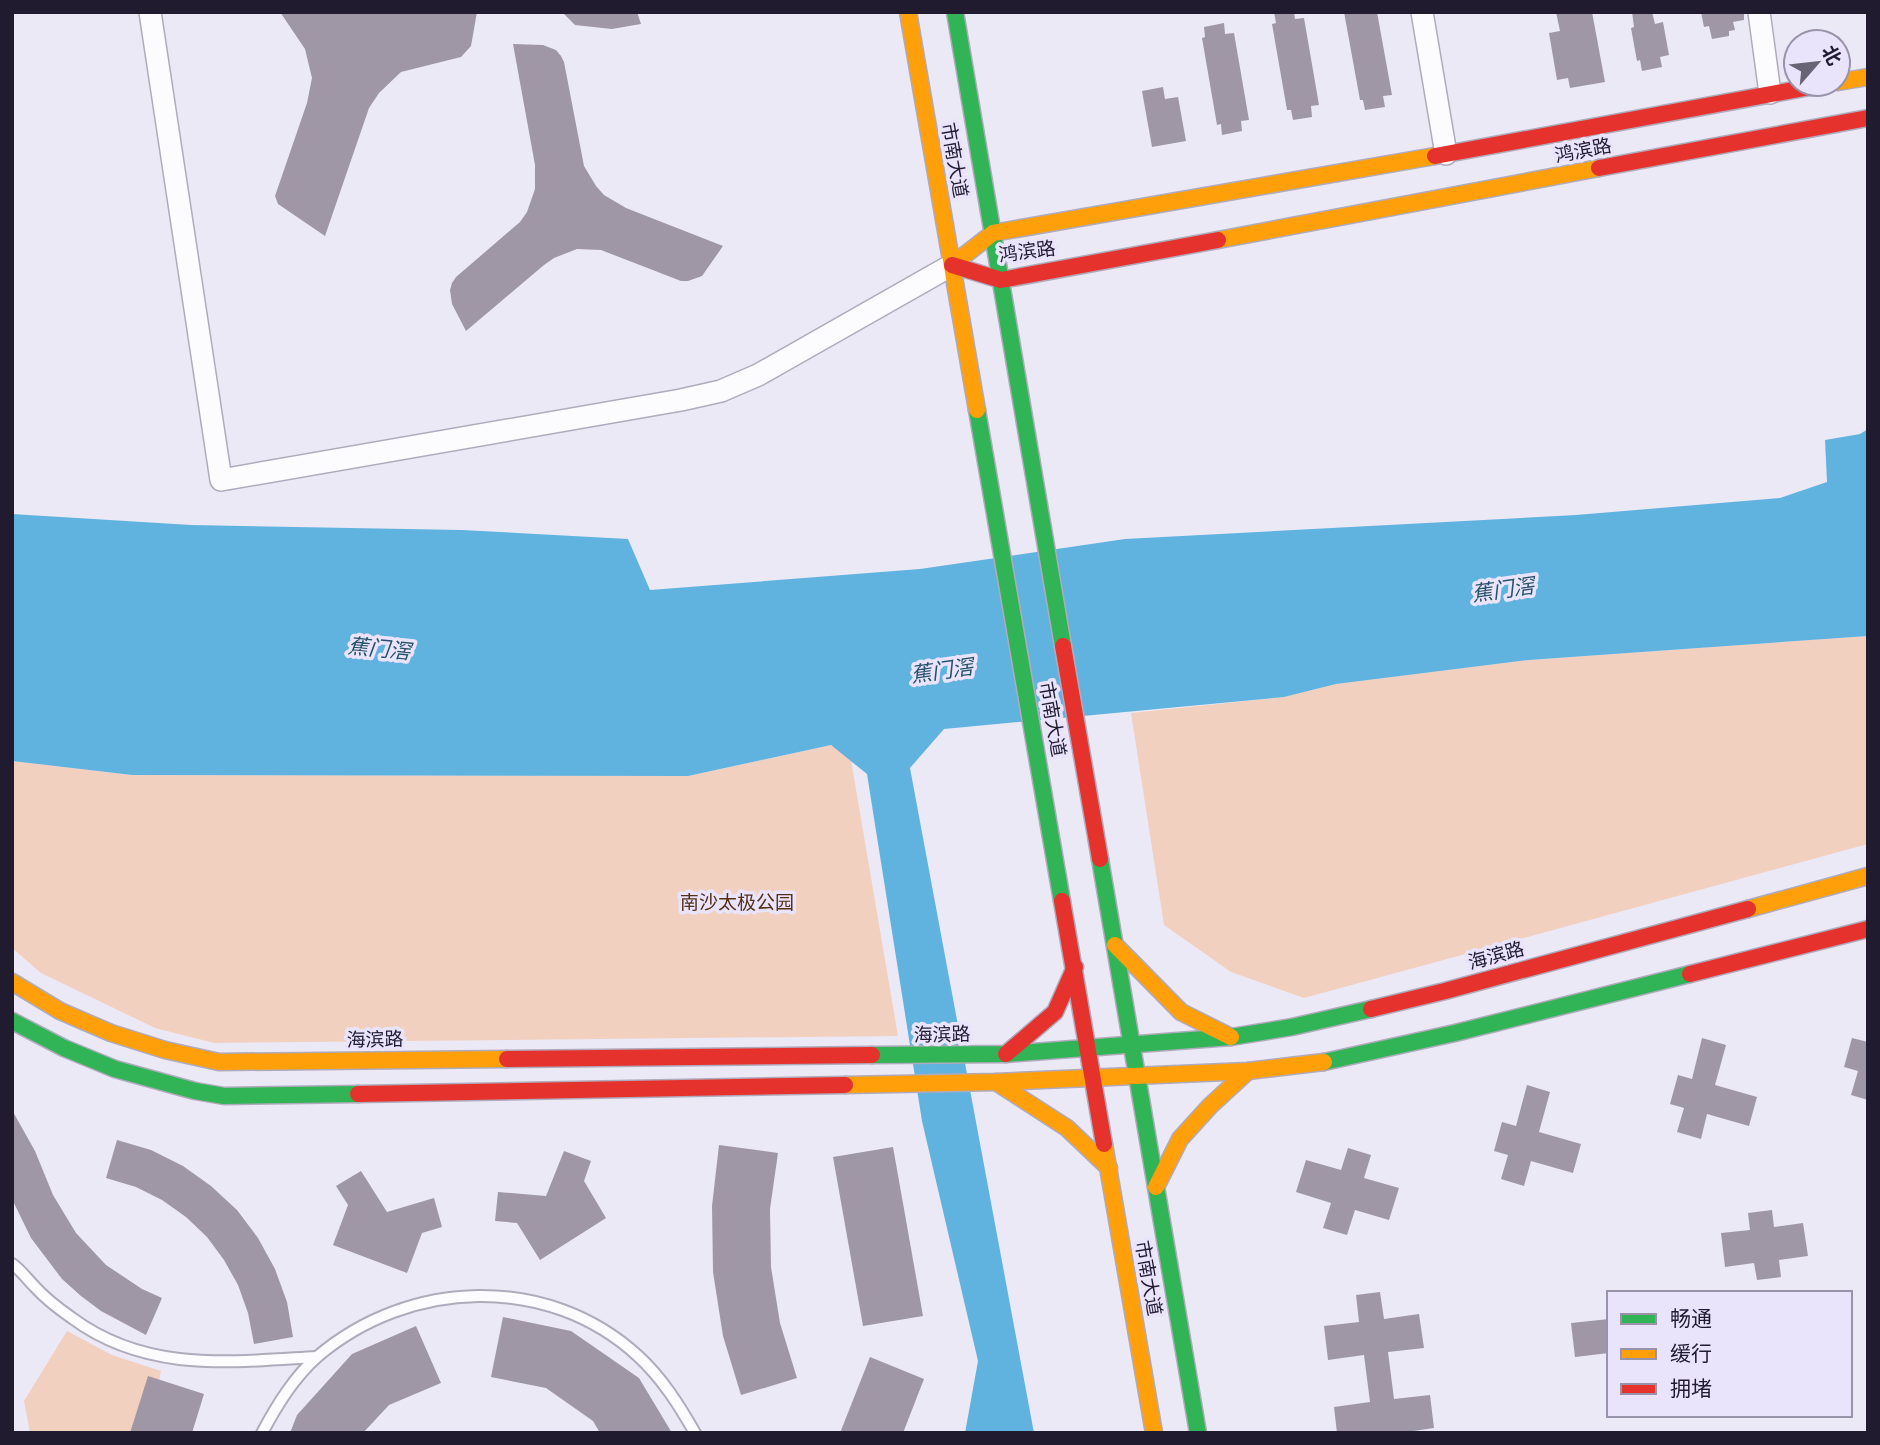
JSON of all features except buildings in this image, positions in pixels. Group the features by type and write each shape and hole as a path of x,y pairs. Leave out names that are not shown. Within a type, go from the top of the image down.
{"street":[{"path":"150,12 221,480 721,391 758,375 952,265"},
{"name":"市南大道","path":"908,12 1154,1433"},
{"name":"市南大道","path":"955,12 1198,1433"},
{"path":"1422,12 1446,154"},
{"path":"1759,12 1770,93"},
{"name":"鸿滨路","path":"952,265 993,233 1446,154 1782,91"},
{"name":"鸿滨路","path":"952,265 1001,280 1868,118"},
{"name":"海滨路","path":"12,982 54,1007 104,1030 176,1054 219,1062 1006,1054 1231,1037 1292,1027 1445,991 1868,876"},
{"path":"12,1021 82,1057 135,1077 180,1089 224,1096 996,1082 1248,1071 1316,1064 1442,1036 1868,929"},
{"path":"1115,945 1181,1012 1231,1037"},
{"path":"1006,1054 1055,1012 1075,967"},
{"path":"1156,1187 1180,1139 1210,1106 1248,1071"},
{"path":"996,1082 1067,1128 1109,1168"}],"lane":[{"path":"12,1264 36,1289 74,1320 117,1343 163,1358 212,1363 316,1357"},
{"path":"262,1433 283,1395 316,1357 357,1327 402,1307 451,1296 502,1296 551,1306 597,1326 638,1356 672,1393 695,1433"}],"green space":[{"path":"1868,636 1868,844 1304,998 1231,972 1164,925 1131,713 1283,697 1336,684 1529,660"},
{"name":"南沙太极公园","path":"831,745 850,754 898,1036 214,1043 155,1028 41,973 12,948 12,761 132,775 688,776"},
{"path":"67,1331 112,1355 161,1371 148,1433 30,1433 24,1401"}],"water":[{"name":"蕉门滘","path":"1868,429 1868,636 1529,660 1336,684 1284,697 944,729 910,768 1034,1433 965,1433 978,1361 922,1121 867,774 831,745 688,776 132,775 12,761 12,514 191,525 462,530 628,539 650,590 920,569 1125,539 1576,515 1780,498 1827,482 1825,440 1860,434"}],"traffic: fast":[{"path":"955,12 1063,646"},
{"path":"977,410 1062,901"},
{"path":"1100,859 1198,1433"},
{"path":"1324,1062 1455,1033 1690,974"},
{"path":"872,1055 1006,1054 1231,1037 1292,1027 1371,1009"},
{"path":"12,1021 64,1048 115,1069 195,1091 224,1096 358,1094"}],"traffic: slow":[{"path":"908,12 977,410"},
{"path":"1852,80 1868,77"},
{"path":"952,265 993,233 1435,156"},
{"path":"1218,240 1599,168"},
{"path":"1748,909 1868,876"},
{"path":"1115,945 1181,1012 1231,1037"},
{"path":"12,982 60,1011 111,1033 165,1050 219,1062 507,1059"},
{"path":"845,1085 996,1082 1248,1071 1324,1062"},
{"path":"1156,1187 1180,1139 1210,1106 1248,1071"},
{"path":"996,1082 1067,1128 1109,1168"},
{"path":"1104,1144 1154,1433"}],"traffic: jam":[{"path":"1435,156 1782,92"},
{"path":"1599,168 1868,118"},
{"path":"952,265 1001,280 1218,240"},
{"path":"1063,646 1100,859"},
{"path":"1062,901 1104,1144"},
{"path":"1371,1009 1748,909"},
{"path":"1690,974 1868,929"},
{"path":"1006,1054 1055,1012 1075,967"},
{"path":"507,1059 872,1055"},
{"path":"358,1094 845,1085"}]}
